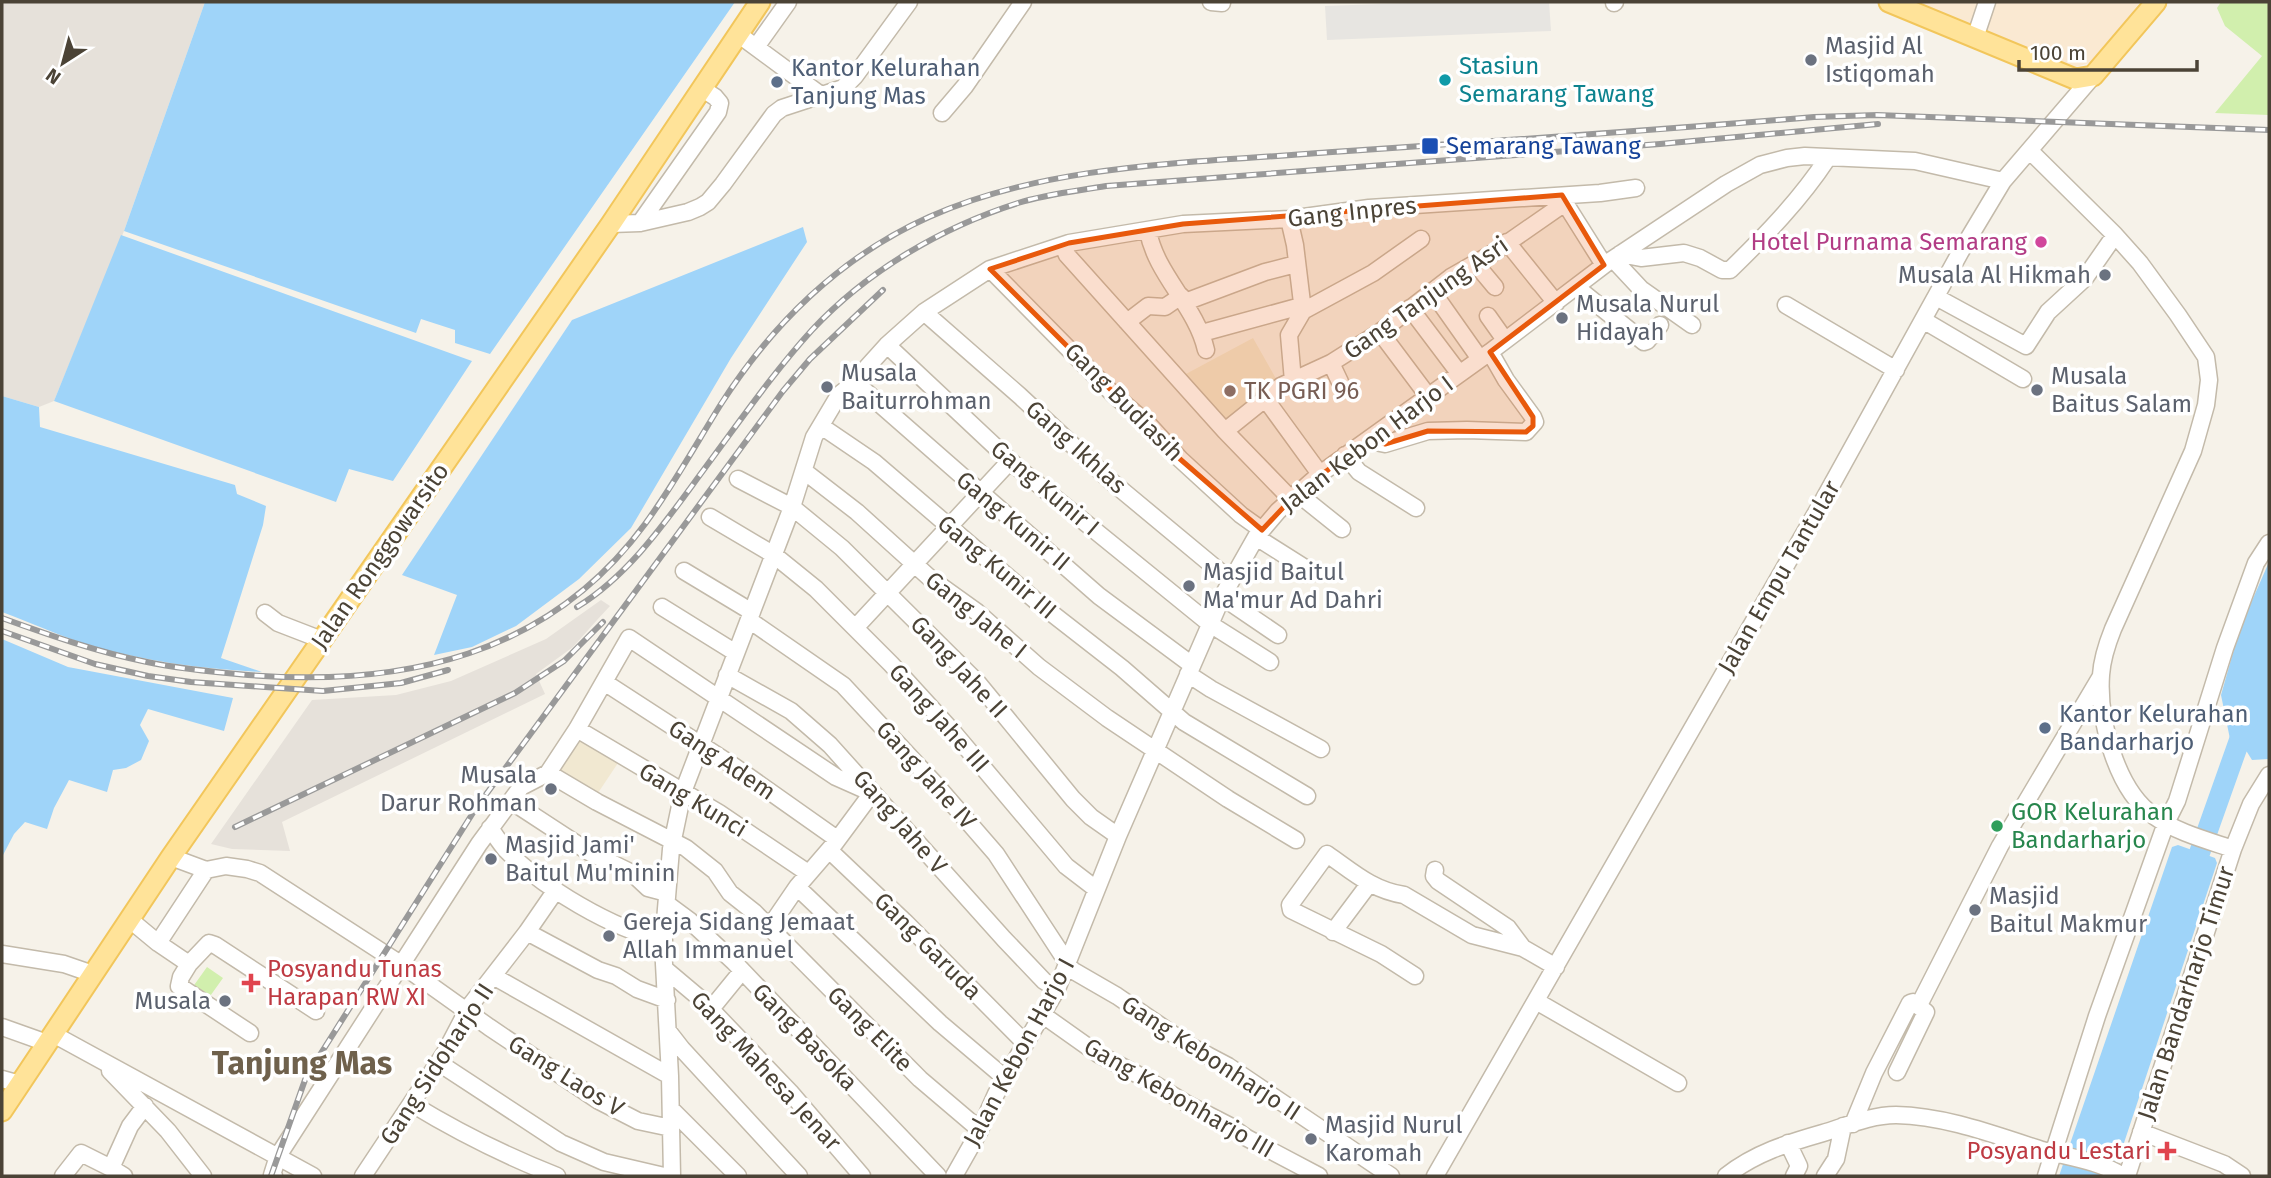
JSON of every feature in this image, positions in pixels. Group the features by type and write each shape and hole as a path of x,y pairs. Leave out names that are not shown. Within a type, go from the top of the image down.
{"main road":[{"name":"Jalan Ronggowarsito","path":"2,1111 11,1081 50,1038 171,857 611,223 760,2"},
{"path":"1889,2 2060,74 2075,79 2093,76"},
{"name":"Jalan Empu Tantular","path":"2093,76 2156,2"}],"street":[{"path":"756,47 788,2"},
{"path":"611,223 640,223 688,212 708,202 774,114 782,108 844,88 909,2"},
{"path":"942,113 965,86 1023,2"},
{"path":"1975,37 1987,2"},
{"path":"738,34 822,96"},
{"name":"Jalan Empu Tantular","path":"1436,1176 2003,181 2093,76"},
{"path":"640,223 718,112 720,103 701,88"},
{"path":"2030,151 2140,263 2206,357 2209,380 2206,405 2193,451 2104,653 2101,676 2102,708 2110,747 2138,803 2166,823 2233,849"},
{"name":"Jalan Kebon Harjo I","path":"954,1176 1005,1078 1057,989 1118,836 1230,580 1259,533 1294,496 1345,455 1485,356 1612,260 1726,184 1760,165 1796,157 1915,161 2003,181"},
{"path":"1612,260 1684,253 1728,271 1786,211 1827,159"},
{"name":"Gang Inpres","path":"672,1176 664,940 673,840 683,792 792,507 814,437 844,390 887,345 924,312 990,269 1069,243 1183,224 1289,219 1369,208 1563,199 1636,188"},
{"path":"1563,199 1612,260 1642,289 1692,326"},
{"name":"Gang Tanjung Asri","path":"1225,431 1264,397 1331,363 1380,332 1432,291 1507,242 1563,199"},
{"path":"1289,219 1295,245 1302,309 1289,335 1293,381"},
{"path":"1148,231 1154,251 1202,333 1206,350"},
{"path":"1936,297 2026,346 2048,312 2085,278 2115,235"},
{"path":"1202,333 1302,309 1373,273 1421,239"},
{"path":"1507,242 1556,303"},
{"path":"1069,243 1064,251 1225,431 1294,496 1342,529"},
{"path":"1475,263 1495,287"},
{"path":"1127,322 1148,306 1165,307 1296,264"},
{"name":"Gang Budiasih","path":"990,269 1114,395 1149,425 1259,533 1313,573"},
{"path":"1576,287 1644,342 1660,325"},
{"path":"1373,436 1385,444 1428,431 1526,432 1535,422 1506,380 1432,291"},
{"path":"1786,305 1896,370"},
{"path":"1410,308 1459,373"},
{"name":"Gang Ikhlas","path":"924,312 1112,482 1230,580"},
{"path":"1488,316 1505,340"},
{"path":"1923,320 2023,379"},
{"path":"1380,332 1428,396"},
{"name":"Gang Kunir I","path":"887,345 1010,461 1210,624 1270,662"},
{"path":"1331,363 1340,382"},
{"name":"Gang Kunir II","path":"844,390 856,384 867,391 900,424 979,493 1211,689 1321,749"},
{"path":"1264,397 1320,474"},
{"name":"Gang Kunir III","path":"821,426 874,462 1036,601 1122,668 1171,712 1202,734 1307,796"},
{"path":"1345,455 1359,472 1416,508"},
{"path":"855,628 1010,461"},
{"name":"Gang Jahe I","path":"804,471 857,512 914,565 1107,719 1296,840"},
{"name":"Gang Jahe II","path":"738,479 792,507 842,548 978,683 1073,799 1091,817 1118,836"},
{"name":"Gang Jahe III","path":"710,517 774,555 816,589 891,664 977,759 1066,866 1096,889"},
{"path":"2046,1176 2060,1154 2097,1016 2166,823 2177,801 2225,648 2256,563 2269,543"},
{"name":"Gang Jahe IV","path":"684,571 834,678 870,713 996,854 1068,963"},
{"path":"1222,597 1278,635"},
{"path":"662,607 736,653"},
{"path":"265,613 278,623 322,640"},
{"path":"273,1176 278,1158 490,828 522,787 548,773 577,729 629,638 836,777 872,793 797,887 769,928"},
{"name":"Gang Jahe V","path":"727,675 791,711 842,756 1004,939 1044,981 1057,989"},
{"path":"1919,1005 2000,846 2101,676"},
{"name":"Gang Adem","path":"604,682 700,744 833,844"},
{"name":"Gang Kunci","path":"577,729 719,813 808,873"},
{"name":"Gang Elite","path":"548,773 597,802 673,840 715,871 730,893 769,928 920,1079 979,1130"},
{"name":"Jalan Bandarharjo Timur","path":"2122,1175 2141,1132 2233,849 2251,804 2268,779"},
{"name":"Gang Basoka","path":"511,800 589,852 632,873 646,887 667,898 742,971 938,1176"},
{"path":"490,828 504,848 556,890 639,935 664,940"},
{"name":"Gang Garuda","path":"833,844 906,923 1025,1043"},
{"path":"1415,976 1381,954 1294,912 1290,907 1326,854 1369,884 1392,894 1404,895 1472,935 1524,948 1556,967"},
{"path":"158,943 206,870 171,857"},
{"name":"Gang Laos V","path":"206,870 226,866 260,873 402,965 599,1101 638,1121 671,1128"},
{"path":"1435,870 1436,879 1508,928 1524,948"},
{"path":"1333,932 1369,884"},
{"path":"797,887 940,1023 1005,1078"},
{"name":"Gang Sidoharjo II","path":"363,1176 439,1063 467,1012 556,890"},
{"path":"130,919 158,943 190,964"},
{"path":"527,932 598,970 667,1000"},
{"path":"250,1033 179,986 181,977 190,964 209,943 316,1011"},
{"path":"2,954 64,964 93,974"},
{"name":"Gang Kebonharjo II","path":"1068,963 1072,970 1117,996 1190,1046 1228,1066 1391,1176"},
{"name":"Gang Mahesa Jenar","path":"665,969 711,1009 805,1107 862,1176"},
{"path":"711,1009 742,971"},
{"path":"493,976 670,1076"},
{"path":"1536,1001 1678,1083"},
{"path":"1825,1176 1910,1003 1919,1005 1926,1013 1898,1073"},
{"name":"Gang Kebonharjo III","path":"1043,1015 1098,1054 1230,1126 1247,1139 1319,1176"},
{"path":"2,1027 50,1038 96,1057 313,1176"},
{"path":"668,1031 799,1176"},
{"path":"96,1057 145,1107 203,1176"},
{"path":"439,1063 561,1143 604,1162 664,1176"},
{"path":"412,1104 509,1157 557,1176"},
{"path":"63,1176 81,1153 117,1172 130,1126 145,1107"},
{"path":"671,1109 738,1176"},
{"path":"1726,1176 1739,1165 1788,1143 1894,1115 1933,1119 2060,1154 2122,1175"},
{"path":"2141,1132 2224,1164 2242,1176"},
{"path":"1788,1143 1799,1166 1794,1176"}],"highlighted area":[{"path":"1562,195 1604,265 1490,352 1533,417 1533,426 1526,432 1428,431 1385,444 1372,437 1297,493 1262,530 1180,459 990,269 1069,243 1183,224"}],"shaded area":[{"path":"2,2 205,2 124,231 54,401 39,407 2,396"},
{"path":"1549,2 1551,31 1327,40 1325,6"},
{"path":"1911,2 2140,2 2096,61 2076,67 1955,22"},
{"path":"1253,338 1279,384 1227,428 1184,375"},
{"path":"601,600 610,606 573,647 536,674 545,694 282,822 290,851 232,849 211,844 312,700 396,695 451,681 546,639"},
{"path":"580,732 622,757 594,799 554,774"}],"green space":[{"path":"2221,2 2269,2 2269,115 2215,113 2262,56 2225,26 2217,8"},
{"path":"207,967 223,978 208,999 192,988"}],"water":[{"path":"205,2 735,2 490,354 455,343 455,330 421,319 416,333 124,231"},
{"path":"803,227 807,242 731,358 631,528 579,579 516,626 472,647 434,655 457,595 402,575 572,320"},
{"path":"121,235 472,361 393,481 349,469 336,502 54,401"},
{"path":"2,396 39,407 40,427 235,485 237,494 266,506 263,525 221,658 262,672 176,664 113,652 2,612"},
{"path":"2269,562 2269,759 2252,760 2247,752 2230,739 2221,695 2240,628"},
{"path":"2,639 68,667 233,698 224,731 148,709 140,725 149,741 141,760 126,768 113,770 107,792 69,780 54,808 47,829 25,822 14,834 2,857"},
{"path":"2178,845 2192,850 2194,846 2206,849 2204,854 2215,858 2217,863 2113,1176 2059,1176 2172,847"}],"waterway":[{"path":"2197,860 2247,719"}],"railway":[{"path":"2,618 128,658 197,670 306,677 362,675 416,667 468,654 518,633 564,605 606,569 655,510 741,374 786,320 811,295 838,272 897,233 974,199 1022,186 1070,176 1170,164 1814,117 1877,115 2269,130"},
{"path":"577,607 615,578 647,544 770,380 812,330 834,309 881,270 907,253 990,213 1039,197 1106,186 1660,144 1878,124"},
{"path":"271,1176 306,1077 476,808 783,391 810,359 883,290"},
{"path":"235,827 515,693 564,661 603,622"},
{"path":"2,631 95,664 191,682 323,691 401,683 448,670"}],"place":[{"name":"Masjid Al Istiqomah","path":"1811,60"},
{"name":"Stasiun Semarang Tawang","path":"1445,80"},
{"name":"Kantor Kelurahan Tanjung Mas","path":"777,82"},
{"name":"Semarang Tawang","path":"1430,146"},
{"name":"Hotel Purnama Semarang","path":"2041,242"},
{"name":"Musala Al Hikmah","path":"2105,275"},
{"name":"Musala Nurul Hidayah","path":"1562,318"},
{"name":"Musala Baiturrohman","path":"827,387"},
{"name":"Musala Baitus Salam","path":"2037,390"},
{"name":"TK PGRI 96","path":"1230,391"},
{"name":"Masjid Baitul Ma'mur Ad Dahri","path":"1189,586"},
{"name":"Kantor Kelurahan Bandarharjo","path":"2045,728"},
{"name":"Musala Darur Rohman","path":"551,789"},
{"name":"GOR Kelurahan Bandarharjo","path":"1997,826"},
{"name":"Masjid Jami' Baitul Mu'minin","path":"491,859"},
{"name":"Masjid Baitul Makmur","path":"1975,910"},
{"name":"Gereja Sidang Jemaat Allah Immanuel","path":"609,936"},
{"name":"Posyandu Tunas Harapan RW XI","path":"251,983"},
{"name":"Musala","path":"225,1001"},
{"name":"Masjid Nurul Karomah","path":"1311,1139"},
{"name":"Posyandu Lestari","path":"2167,1151"}],"district":[{"name":"Tanjung Mas","path":"302,1063"}]}
